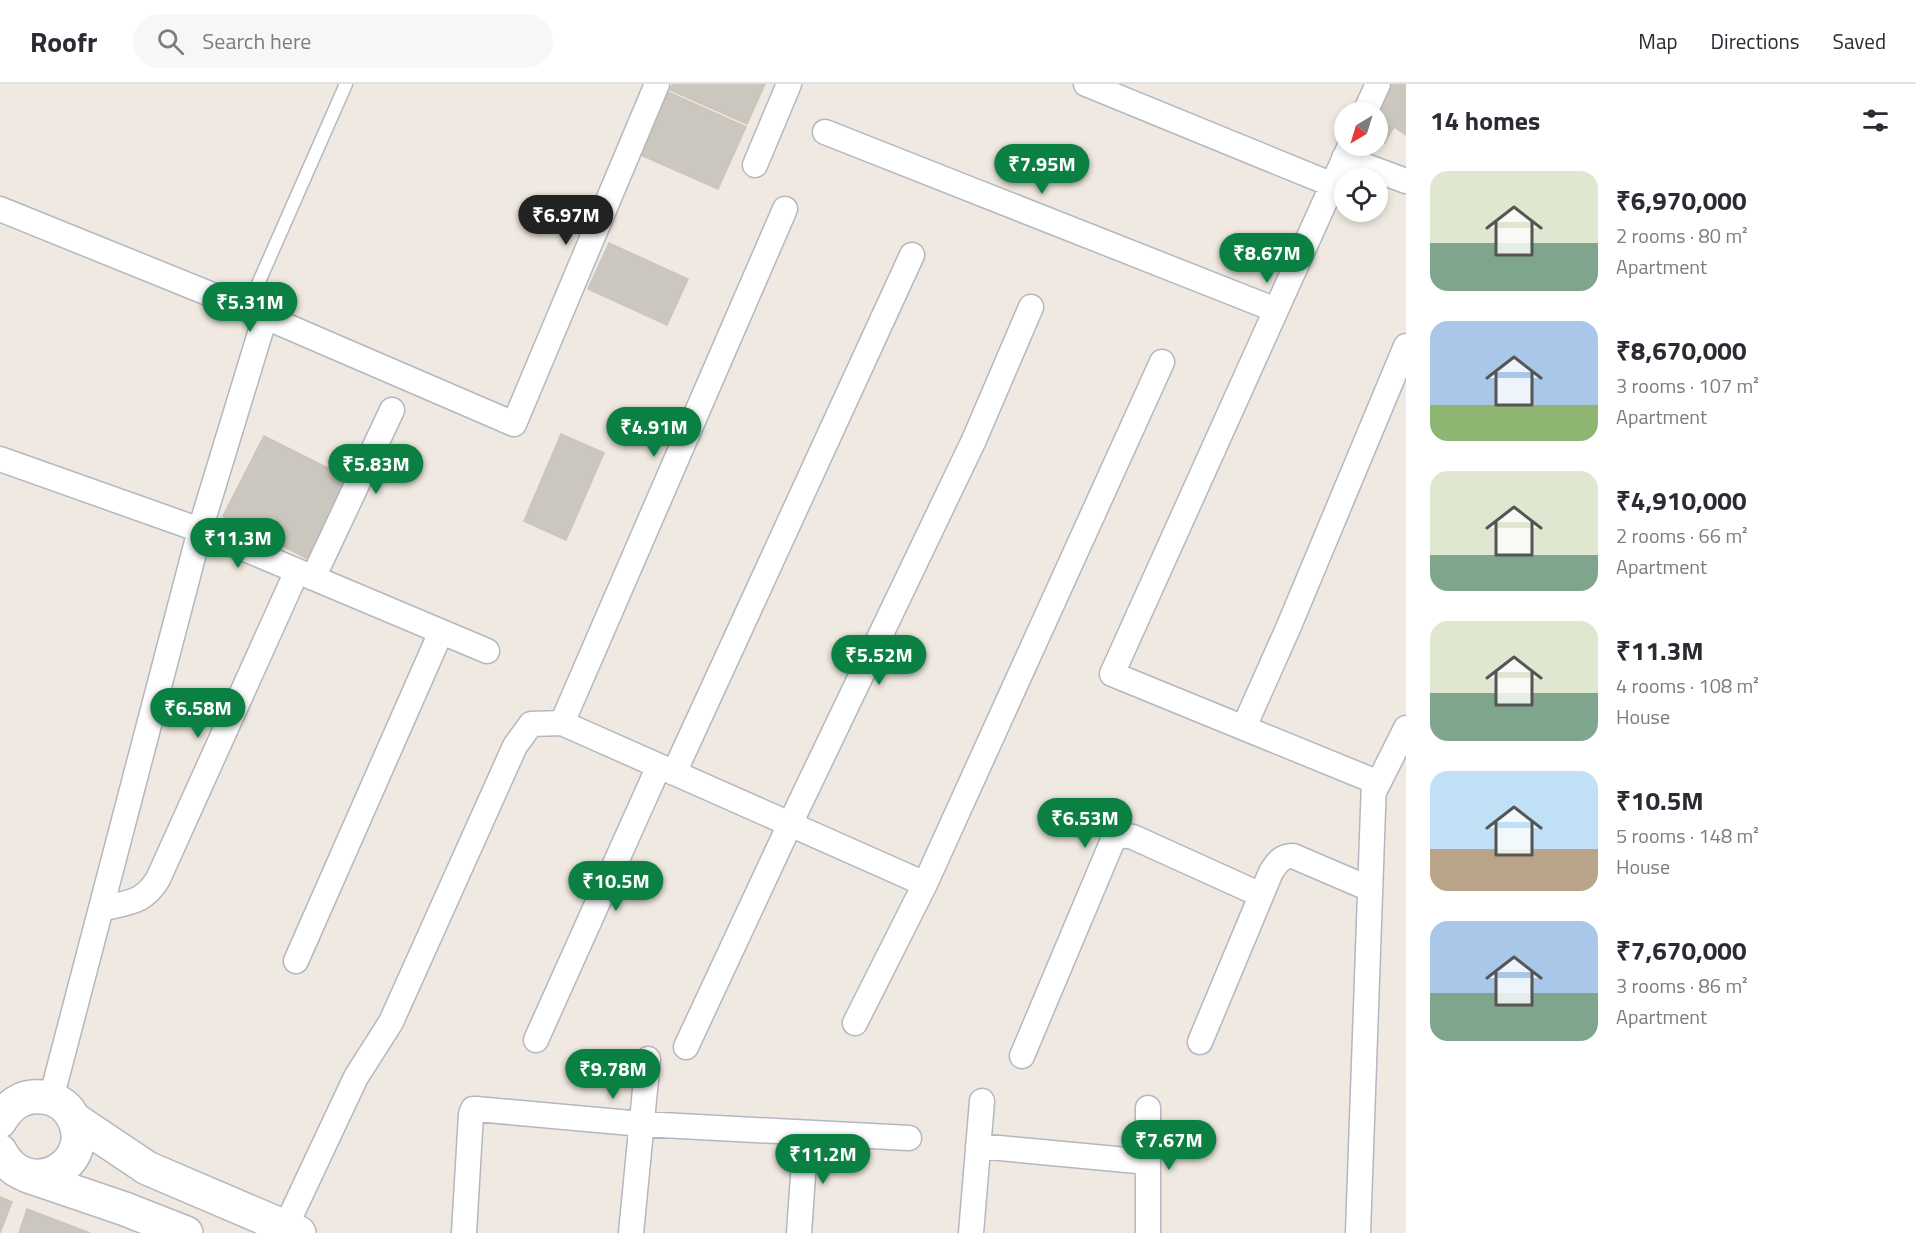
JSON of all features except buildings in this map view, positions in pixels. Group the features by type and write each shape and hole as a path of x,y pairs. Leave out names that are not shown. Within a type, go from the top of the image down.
{"main road":[{"path":"0,1121 6,1110 17,1101 39,1104 147,1168 292,1230"},
{"path":"11,1166 48,1175 65,1166 73,1156 78,1144 78,1131 39,1104"},
{"path":"11,1166 186,1233"}],"street":[{"path":"0,209 256,313 514,424 657,84"},
{"path":"755,165 789,84"},
{"path":"1086,84 1333,185"},
{"path":"1370,102 1378,84"},
{"path":"825,132 1276,310"},
{"path":"1345,156 1112,674 1374,781 1358,1233"},
{"path":"1355,156 1406,181"},
{"path":"562,723 785,209"},
{"path":"536,1040 912,255"},
{"path":"686,1047 974,440 1031,307"},
{"path":"39,1104 100,909 256,313"},
{"path":"1244,727 1289,626 1406,346"},
{"path":"855,1023 925,884 1162,362"},
{"path":"100,909 141,898 151,891 305,574 392,410"},
{"path":"0,459 200,530 487,651"},
{"path":"296,961 441,632"},
{"path":"292,1230 356,1077 391,1022 515,747 531,724 562,723 925,884"},
{"path":"1374,792 1406,728"},
{"path":"1022,1056 1113,840 1122,835 1133,837 1261,895"},
{"path":"1200,1042 1261,895 1278,862 1286,856 1293,856 1370,888"},
{"path":"631,1233 648,1059"},
{"path":"970,1233 982,1101"},
{"path":"1148,1108 1148,1233"},
{"path":"464,1233 473,1109 642,1124 909,1138"},
{"path":"799,1233 806,1133"},
{"path":"978,1146 1148,1162"}],"lane":[{"path":"256,313 346,84"}]}
